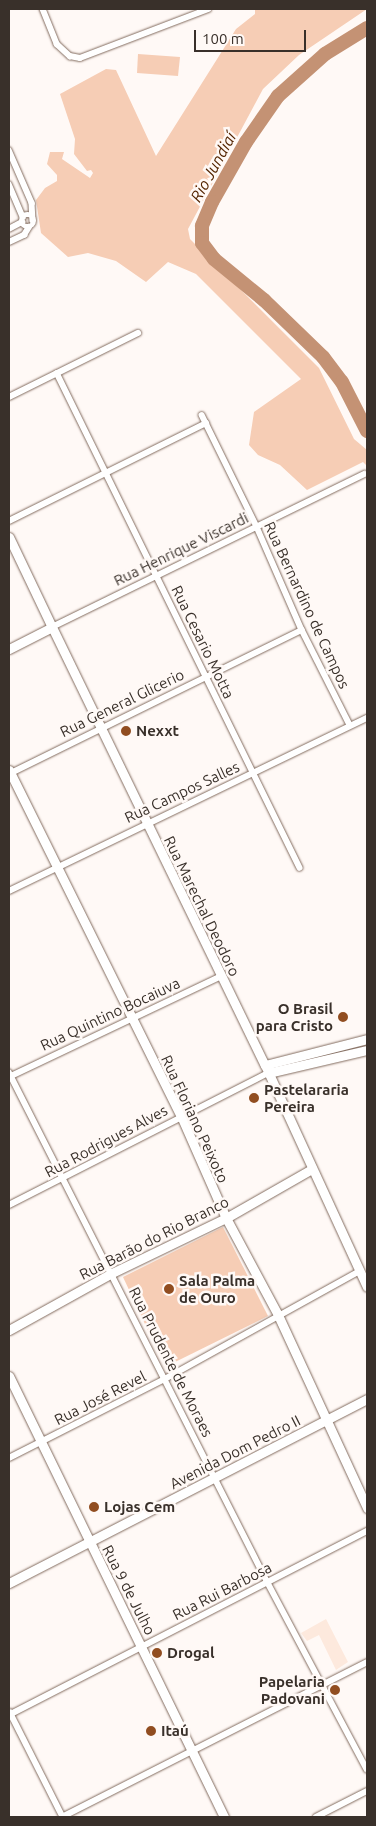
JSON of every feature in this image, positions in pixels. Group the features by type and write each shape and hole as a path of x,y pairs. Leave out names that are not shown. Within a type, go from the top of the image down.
{"main road":[{"name":"Rua Marechal Deodoro","path":"9,537 220,976 267,1069 367,1287"},
{"name":"Rua Henrique Viscardi","path":"9,649 52,626"},
{"name":"Rua Floriano Peixoto","path":"9,772 58,867 180,1116 226,1218 278,1315 367,1508"},
{"path":"267,1069 367,1039"},
{"path":"267,1069 367,1050"},
{"name":"Rua Barão do Rio Branco","path":"9,1330 112,1273 226,1218 312,1169"},
{"name":"Rua 9 de Julho","path":"9,1376 39,1443 142,1646 224,1817"},
{"name":"Avenida Dom Pedro II","path":"9,1583 367,1399"}],"street":[{"path":"43,9 58,44 70,56 80,58 208,9"},
{"path":"9,150 32,203 34,220 19,237 9,242"},
{"path":"9,184 22,220 29,227"},
{"path":"19,237 11,228 30,215 34,220"},
{"path":"9,397 138,333"},
{"name":"Rua Cesario Motta","path":"58,373 300,868"},
{"name":"Rua Bernardino de Campos","path":"202,415 257,527 302,630 350,725"},
{"path":"9,521 206,423"},
{"name":"Rua Henrique Viscardi","path":"52,626 365,474"},
{"name":"Rua General Glicerio","path":"9,772 302,630"},
{"name":"Rua Campos Salles","path":"9,891 367,718"},
{"name":"Rua Quintino Bocaiuva","path":"9,1075 220,976"},
{"name":"Rua Rodrigues Alves","path":"9,1205 267,1069"},
{"name":"Rua Prudente de Moraes","path":"9,1075 64,1177 268,1583 367,1769"},
{"name":"Rua José Revel","path":"9,1458 164,1379 360,1271"},
{"name":"Rua Rui Barbosa","path":"9,1713 367,1531"},
{"path":"9,1713 63,1817 367,1662"},
{"path":"316,1817 367,1791"}],"shaded area":[{"path":"255,9 367,9 299,55 263,89 188,229 190,239 319,368 354,439 367,450 367,466 363,462 307,490 280,465 258,455 249,445 254,412 301,379 196,274 168,262 146,282 116,261 88,253 68,257 41,233 36,200 45,188 57,181 57,175 47,164 50,152 64,152 62,159 90,178 93,173 91,170 87,171 74,154 75,139 60,94 106,69 116,70 156,156 236,29 255,14"},
{"path":"138,54 180,57 178,76 137,73"},
{"path":"223,1227 268,1316 165,1367 123,1277"},
{"path":"326,1619 348,1662 336,1670 319,1635 307,1641 301,1633"}],"waterway":[{"name":"Rio Jundiaí","path":"367,28 325,54 278,96 246,142 212,202 202,226 202,243 214,259 264,300 323,357 342,382 367,431"}],"place":[{"name":"Nexxt","path":"126,731"},
{"name":"O Brasil para Cristo","path":"343,1017"},
{"name":"Pastelararia Pereira","path":"254,1098"},
{"name":"Sala Palma de Ouro","path":"169,1289"},
{"name":"Lojas Cem","path":"94,1507"},
{"name":"Drogal","path":"157,1653"},
{"name":"Papelaria Padovani","path":"335,1690"},
{"name":"Itaú","path":"151,1731"}]}
